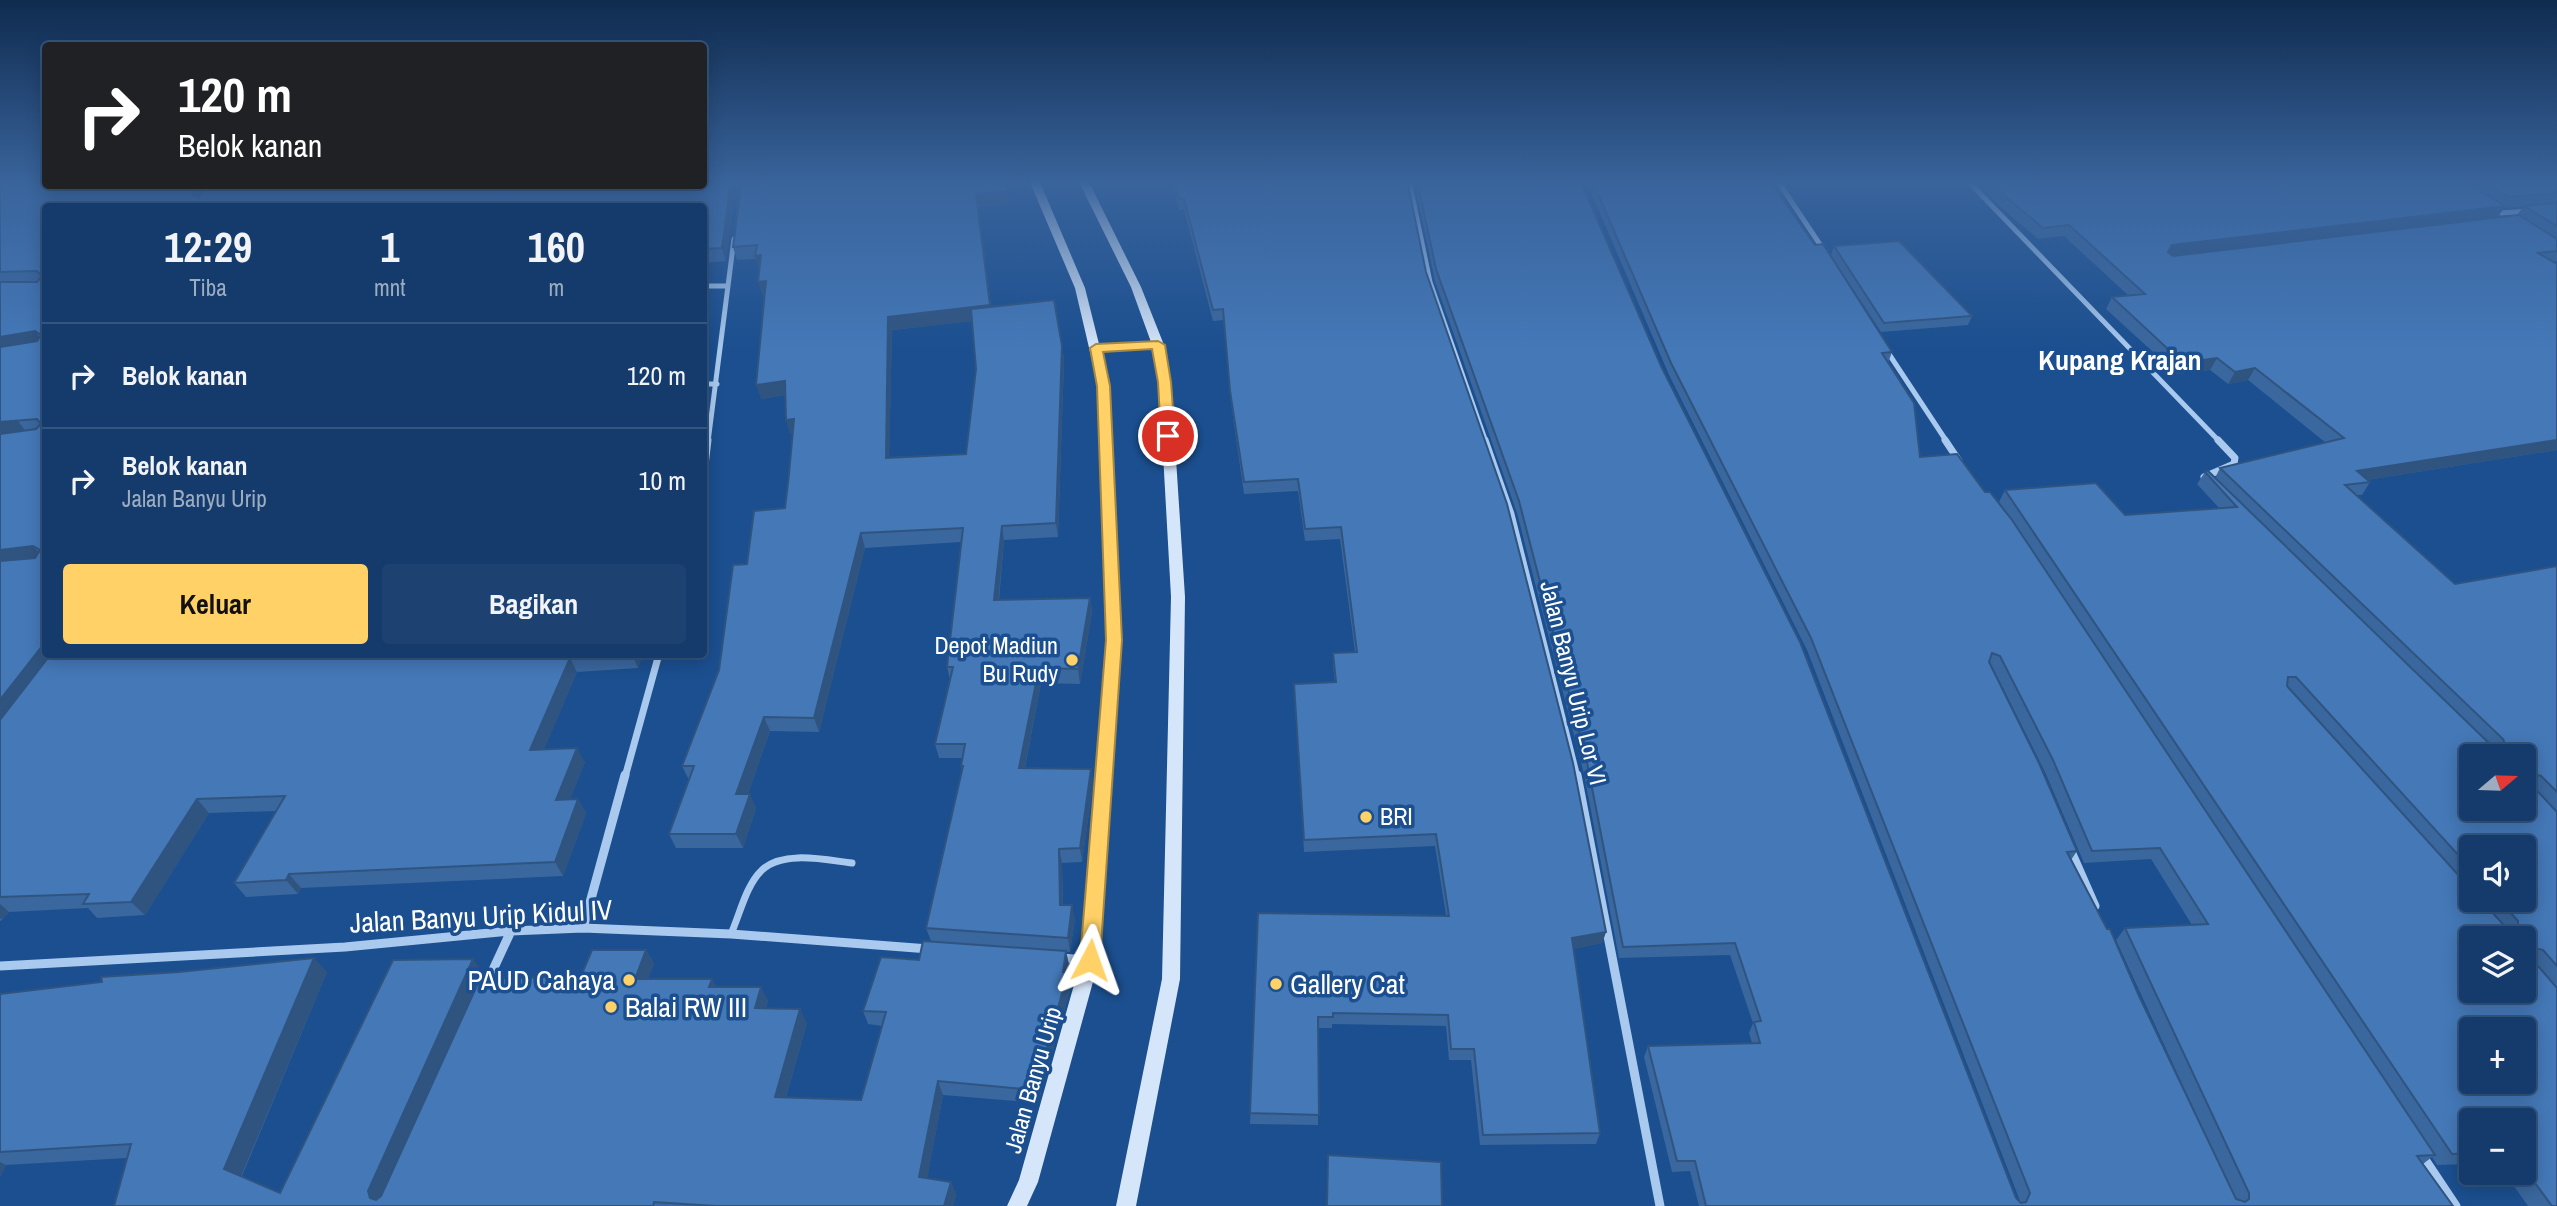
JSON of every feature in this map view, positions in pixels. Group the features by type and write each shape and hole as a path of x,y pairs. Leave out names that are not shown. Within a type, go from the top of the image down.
{"main road":[{"name":"Jalan Banyu Urip","path":"1017,1206 1028,1182 1090,960 1114,640 1104,386 1080,288 1058,236"},
{"path":"1111,236 1136,287 1158,345 1165,382 1178,597 1171,979 1126,1206"},
{"path":"1096,348 1158,345"}],"street":[{"path":"707,453 735,236"},
{"name":"Jalan Banyu Urip Lor VI","path":"1421,236 1430,282 1511,514 1572,749 1660,1206"},
{"path":"1814,236 1832,263"},
{"path":"2022,236 2235,458 2234,464 2204,477 2208,484"},
{"path":"707,286 728,286"},
{"path":"1882,342 1962,465"},
{"path":"707,384 717,384"},
{"path":"583,928 658,658"},
{"path":"2068,844 2100,918"},
{"name":"Jalan Banyu Urip Kidul IV","path":"0,966 345,947 511,931 583,928 731,934 938,949"},
{"path":"483,993 511,931"},
{"path":"1049,957 1090,960"},
{"path":"2418,1148 2456,1206"}],"lane":[{"path":"731,934 762,870 779,860 806,859 852,863"}],"building":[{"path":"0,236 42,236 42,276 37,271 0,272"},
{"path":"707,236 724,236 722,248 707,249"},
{"path":"734,236 981,236 990,305 888,317 886,458 966,454 976,369 971,309 1054,300 1062,346 1056,523 1002,526 994,600 1090,598 1078,669 1039,668 1019,768 1091,769 1080,848 1059,849 1060,905 1072,905 1068,938 926,928 963,766 965,744 935,744 953,667 947,667 963,528 861,533 814,718 764,717 736,794 750,794 736,834 669,834 694,766 682,766 719,670 733,565 747,564 754,511 785,508 789,474 794,419 786,420 785,381 756,385 766,281 758,282 761,255 755,256 757,245 733,247"},
{"path":"1194,236 1419,236 1426,272 1507,504 1573,763 1606,932 1572,938 1600,1133 1483,1135 1474,1049 1451,1049 1448,1015 1333,1013 1333,1017 1318,1017 1319,1115 1250,1113 1258,913 1449,916 1436,834 1304,840 1294,684 1336,682 1333,653 1357,652 1341,527 1305,529 1298,479 1244,482 1230,391 1223,309 1213,310"},
{"path":"1429,236 1605,236 1662,368 1800,642 2016,1198 2021,1203 2026,1202 2030,1193 1811,638 1671,363 1616,236 1809,236 1815,245 1823,244 1892,352 1882,353 1914,403 1920,457 1957,454 1985,492 1990,492 2012,520 2435,1155 2417,1156 2453,1206 1706,1206 1695,1161 1677,1161 1648,1046 1760,1043 1754,1022 1761,1021 1735,943 1623,947 1587,762 1519,501 1436,269","holes":["1992,653 2000,656 2053,760 2092,851 2160,848 2208,924 2125,928 2249,1193 2249,1199 2245,1202 2236,1199 2110,929 2107,929 2067,852 2077,851 2039,763 1989,662"]},
{"path":"2081,236 2246,236 2172,245 2168,252 2173,256 2339,236 2553,236 2557,239 2557,251 2538,253 2557,264 2557,440 2357,471 2370,482 2345,485 2455,584 2557,566 2557,792 2536,775 2536,744 2505,744 2503,739 2220,468 2344,438 2255,368 2235,372 2217,358 2183,363 2112,297 2145,294"},
{"path":"1899,241 1972,316 1884,323 1834,246"},
{"path":"42,276 42,646 0,700 0,561 35,558 40,550 33,546 0,550 0,434 36,429 41,424 37,419 0,422 0,347 37,341 41,335 35,331 0,337 0,282 37,282"},
{"path":"2208,471 2490,744 2459,744 2459,821 2536,821 2536,790 2557,812 2557,966 2543,950 2536,948 2536,926 2518,926 2518,921 2510,912 2536,912 2536,835 2459,835 2459,856 2296,677 2288,677 2287,686 2459,876 2459,912 2492,912 2505,926 2459,926 2459,1003 2536,1003 2536,964 2557,988 2557,1206 2552,1206 2536,1184 2536,1108 2459,1108 2459,1154 2452,1154 2005,490 2096,483 2125,515 2237,507 2205,472"},
{"path":"48,658 570,658 530,750 577,748 556,800 578,799 555,862 289,874 286,880 234,883 285,796 197,799 131,902 83,904 89,894 0,897 0,720"},
{"path":"923,941 1066,951 1063,972 1068,972 1035,1090 938,1081 919,1177 951,1182 944,1206 716,1206 654,1202 653,1206 114,1206 131,1144 0,1152 0,994 102,982 101,977 314,958 224,1169 280,1193 393,960 473,959 368,1191 370,1198 376,1200 381,1196 480,979 581,976 592,950 646,950 635,979 712,979 709,987 761,987 755,1008 800,1009 775,1097 861,1100 886,1012 863,1011 881,957 919,960"},
{"path":"1328,1155 1441,1162 1442,1206 1327,1206"}],"place":[{"name":"Depot Madiun Bu Rudy","path":"1072,660"},
{"name":"BRI","path":"1366,817"},
{"name":"PAUD Cahaya","path":"629,980"},
{"name":"Gallery Cat","path":"1276,984"},
{"name":"Balai RW III","path":"611,1007"}],"district":[{"name":"Kupang Krajan","path":"2120,360"}],"route":[{"path":"1090,960 1114,640 1104,386 1096,348 1158,345 1165,382 1168,436"}]}
